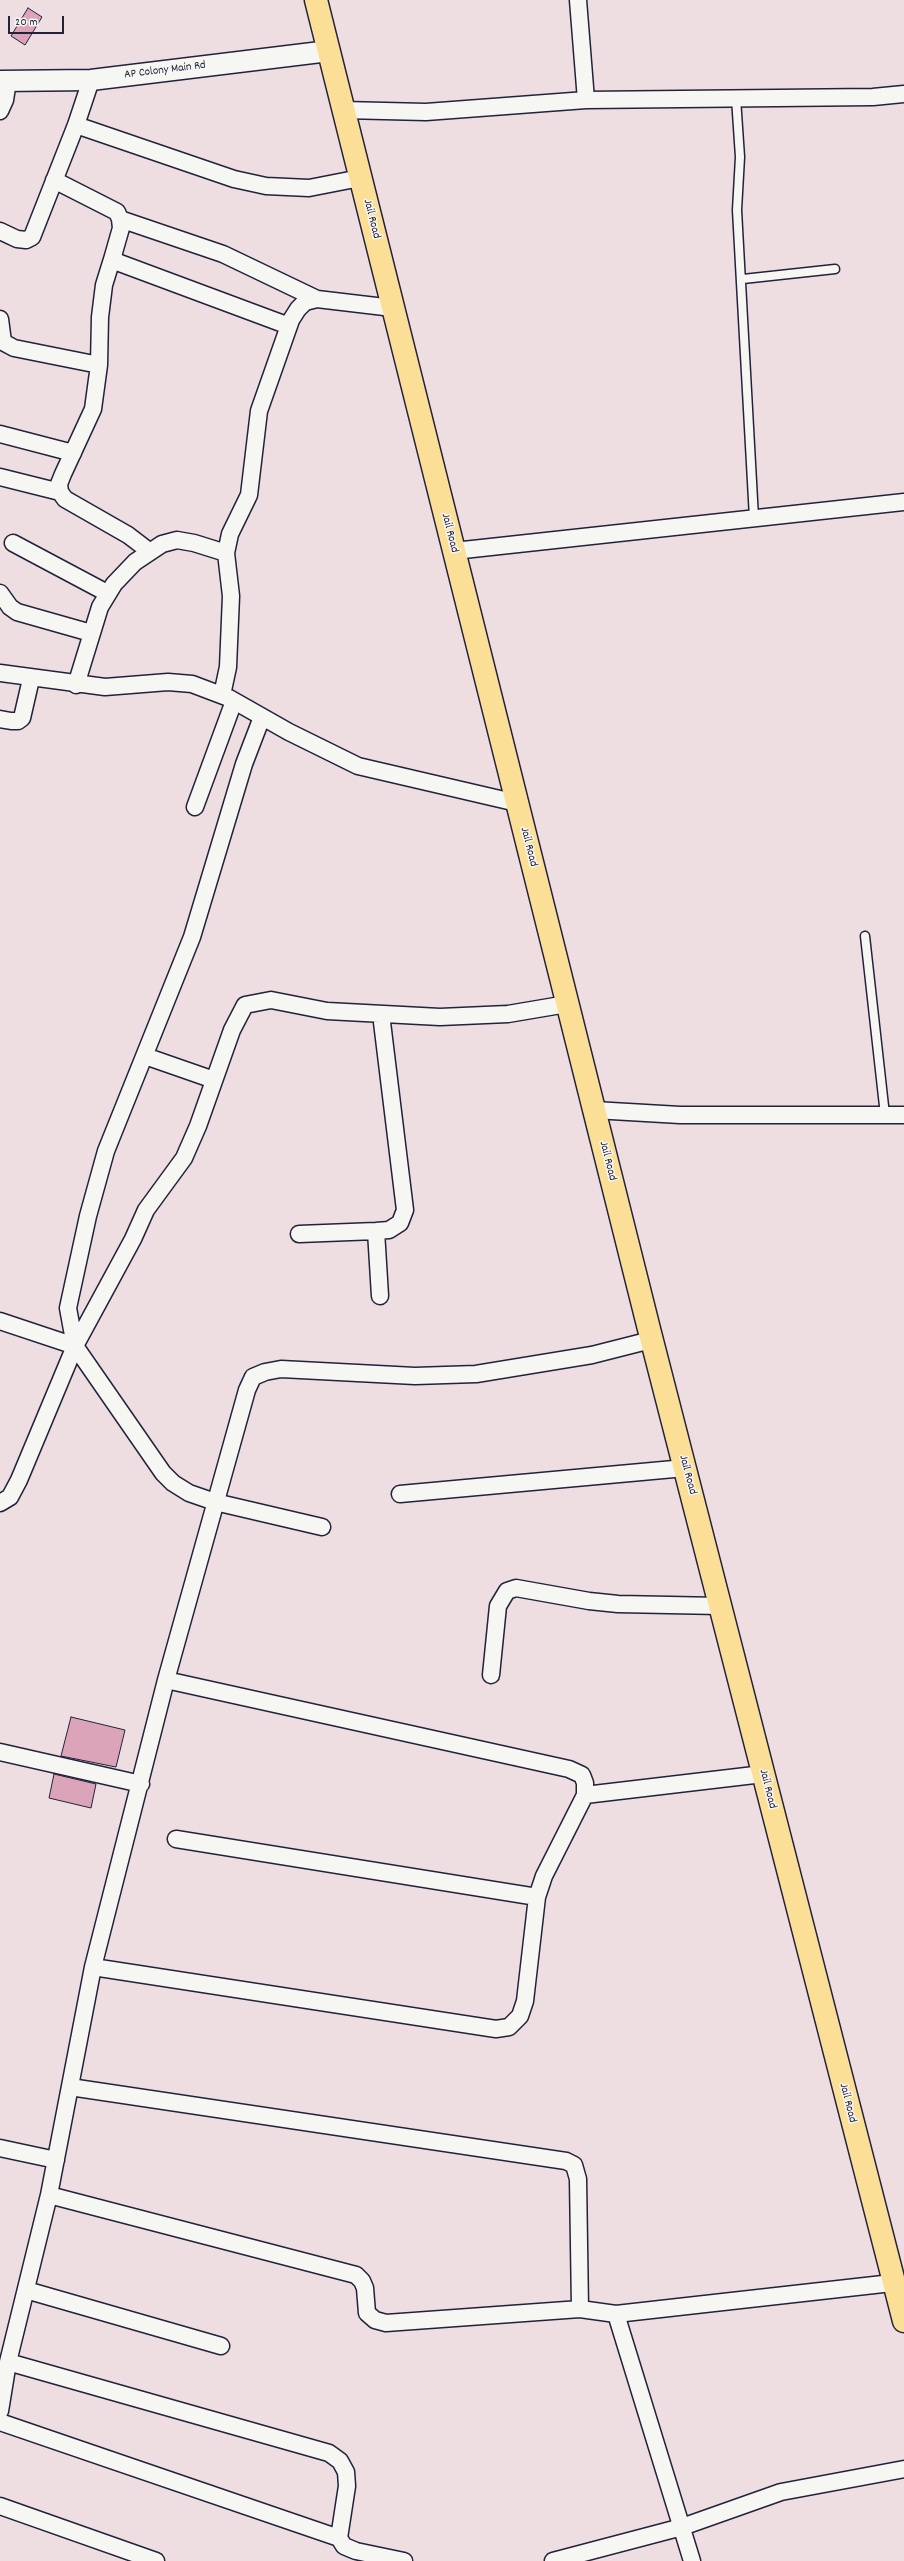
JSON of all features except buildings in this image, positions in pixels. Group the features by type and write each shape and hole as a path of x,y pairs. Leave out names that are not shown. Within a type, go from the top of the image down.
{"main road":[{"name":"Jail Road","path":"316,0 652,1340 892,2283 904,2321"}],"street":[{"path":"578,0 586,100"},
{"name":"AP Colony Main Rd","path":"4,81 91,80 328,51"},
{"path":"0,231 17,239 26,240 32,237 76,125 91,80"},
{"path":"0,111 5,100 4,81"},
{"path":"343,110 426,112 586,100 873,97 904,94"},
{"path":"76,125 234,179 266,186 310,188 360,178"},
{"path":"54,180 108,206 120,219 223,254 317,299 393,308"},
{"path":"120,219 121,228 104,285 100,317 99,365 92,409 59,484 60,492 65,499 128,535 149,551"},
{"path":"113,256 117,262 289,326"},
{"path":"195,807 228,698 231,596 226,553 230,534 249,495 259,411 263,393 289,326 298,309 306,302 317,299"},
{"path":"0,319 3,342 14,348 99,365"},
{"path":"0,434 73,453"},
{"path":"0,477 60,492"},
{"path":"454,550 904,502"},
{"path":"76,685 91,633 107,593 124,573 149,551 176,540 194,543 226,553"},
{"path":"12,543 107,593"},
{"path":"0,593 10,607 17,612 91,633"},
{"path":"0,673 76,685 118,687 168,682 184,684 228,698 336,757 358,766 517,803"},
{"path":"0,719 12,722 18,721 22,718 31,679"},
{"path":"262,717 244,764 192,937 106,1151 96,1184 68,1308 75,1346 163,1473 174,1483 189,1493 215,1502 322,1527"},
{"path":"0,1503 10,1496 19,1480 75,1346 133,1239 146,1210 184,1158 232,1030 245,1005 271,1000 327,1010 381,1014 488,1016 567,1004"},
{"path":"299,1234 389,1230 400,1223 404,1210 381,1014"},
{"path":"145,1056 214,1080"},
{"path":"594,1110 680,1115 904,1115"},
{"path":"376,1231 380,1296"},
{"path":"0,1321 75,1346"},
{"path":"404,2561 356,2551 344,2546 339,2538 0,2412 8,2362 49,2195 93,1967 142,1784 166,1680 247,1390 253,1377 265,1372 281,1369 415,1376 476,1374 592,1355 652,1340"},
{"path":"400,1494 685,1468"},
{"path":"492,1674 498,1606 507,1591 516,1588 589,1601 618,1604 720,1606"},
{"path":"93,1967 496,2029 509,2027 520,2016 524,2000 537,1897 544,1876 585,1796 585,1783 582,1775 569,1769 166,1680"},
{"path":"0,1752 142,1784"},
{"path":"585,1796 763,1774"},
{"path":"176,1839 537,1897"},
{"path":"70,2087 566,2161 574,2165 578,2179 580,2309"},
{"path":"0,2148 56,2160"},
{"path":"49,2195 356,2275 362,2281 365,2288 367,2313 376,2320 386,2323 580,2309 616,2314 892,2283"},
{"path":"26,2290 221,2346"},
{"path":"616,2314 692,2561"},
{"path":"8,2362 330,2453 340,2461 346,2472 347,2486 339,2538"},
{"path":"553,2561 682,2527 781,2492 904,2468"},
{"path":"0,2506 156,2561"}],"lane":[{"path":"736,98 740,157 737,210 743,279 754,518"},
{"path":"743,279 835,269"},
{"path":"866,936 885,1115"}]}
